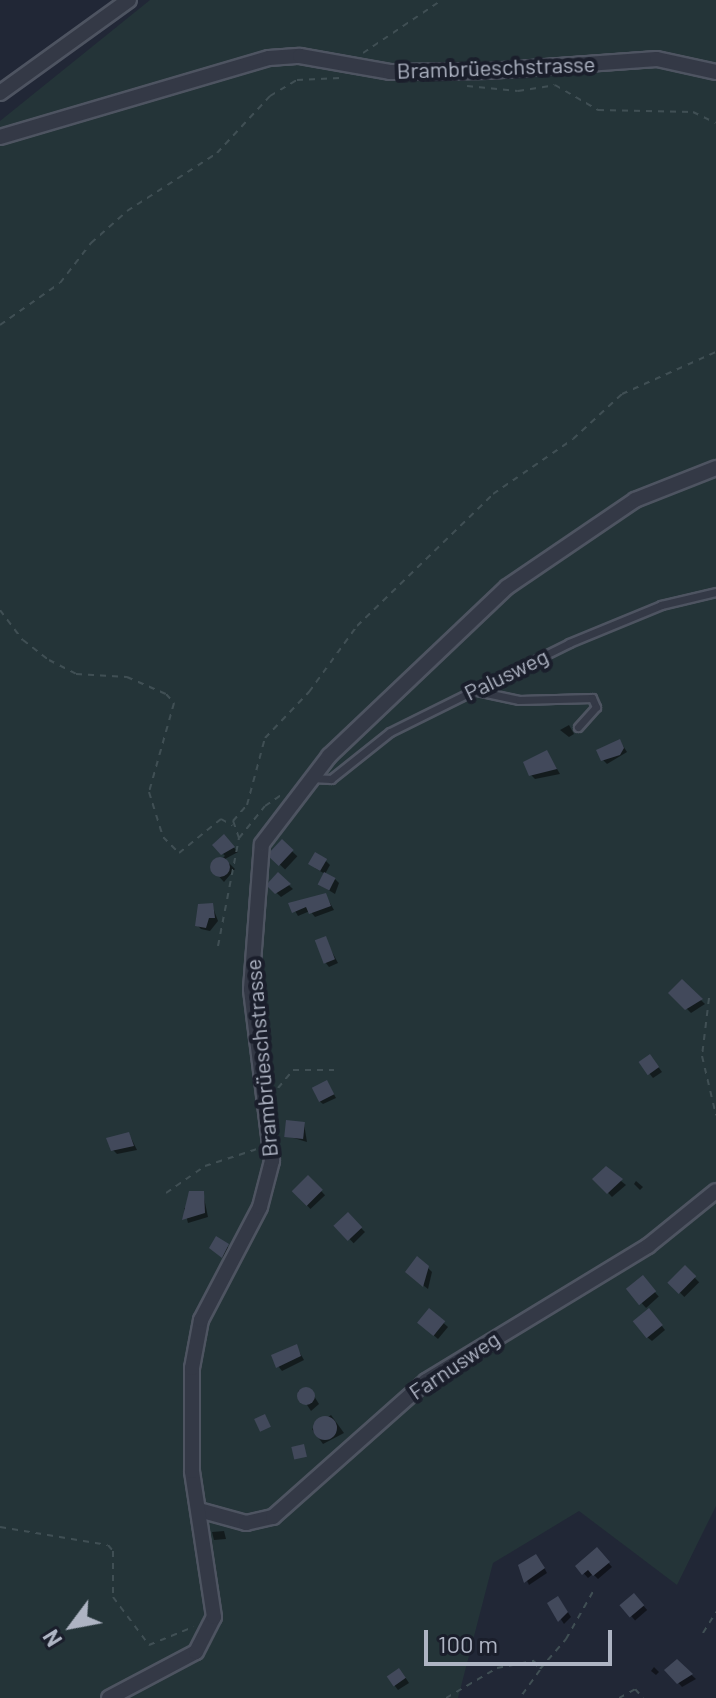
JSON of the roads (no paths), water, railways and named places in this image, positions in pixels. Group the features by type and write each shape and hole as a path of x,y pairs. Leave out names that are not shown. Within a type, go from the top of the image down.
{"street":[{"path":"0,93 129,0"},
{"name":"Brambrüeschstrasse","path":"0,137 247,62 300,56 350,68 489,71 657,59 716,72"},
{"name":"Brambrüeschstrasse","path":"109,1698 179,1665 208,1633 215,1598 191,1444 194,1341 260,1207 272,1161 268,1105 251,989 257,861 262,844 312,778 507,587 635,500 716,468"},
{"name":"Farnusweg","path":"199,1510 246,1523 273,1517 426,1381 648,1246 716,1191"}],"lane":[{"name":"Palusweg","path":"312,778 331,779 342,773 390,732 472,690 661,605 716,592"},
{"path":"472,690 519,700 592,698 596,707 578,727"}]}
